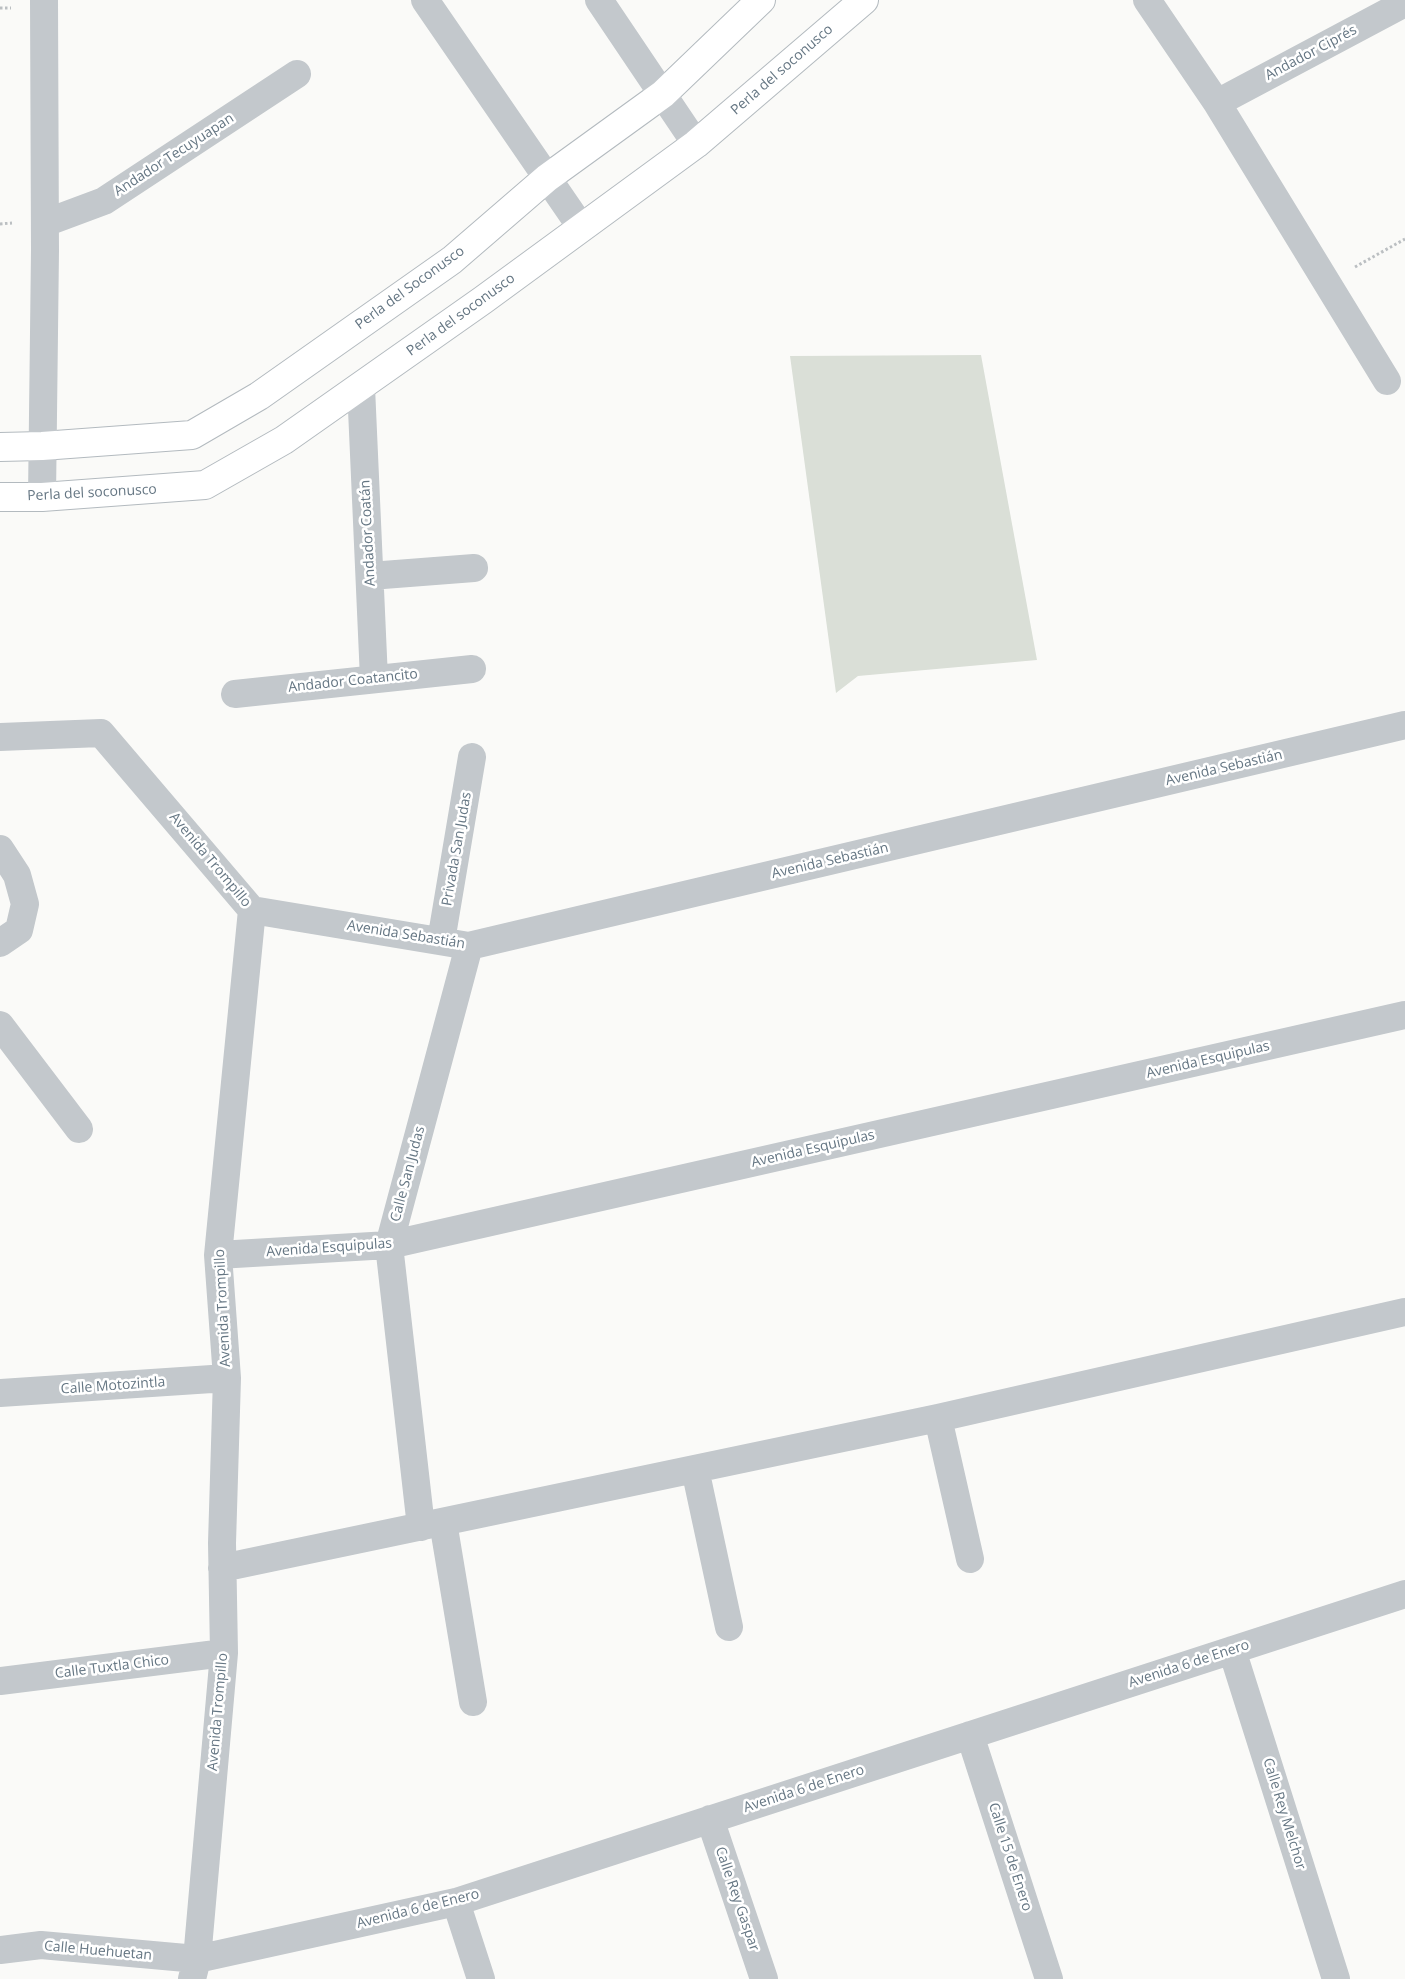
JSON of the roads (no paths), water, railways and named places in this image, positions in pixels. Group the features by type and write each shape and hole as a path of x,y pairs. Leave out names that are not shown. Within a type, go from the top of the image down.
{"main road":[{"name":"Perla del Soconusco","path":"0,447 42,446 192,435 259,396 452,260 547,178 663,94 761,0"},
{"name":"Perla del soconusco","path":"0,497 204,486 284,440 483,300 696,144 864,0"}],"street":[{"path":"42,496 45,222 44,0"},
{"path":"425,0 581,227"},
{"path":"599,0 696,144"},
{"path":"1147,0 1217,103 1387,381"},
{"name":"Andador Ciprés","path":"1217,103 1405,3"},
{"name":"Andador Tecuyuapan","path":"45,222 104,201 297,74"},
{"name":"Andador Coatán","path":"361,387 374,679"},
{"path":"370,576 474,568"},
{"name":"Andador Coatancito","path":"235,694 472,669"},
{"name":"Avenida Sebastián","path":"252,910 469,946 1405,725"},
{"name":"Avenida Trompillo","path":"0,737 101,734 252,910 218,1255 227,1378 222,1568 224,1653 195,1969"},
{"name":"Privada San Judas","path":"441,941 472,757"},
{"path":"0,849 17,875 25,904 19,930 0,943"},
{"name":"Calle San Judas","path":"469,946 389,1245 432,1524 473,1702"},
{"name":"Avenida Esquipulas","path":"218,1255 389,1245 1405,1015"},
{"path":"0,1025 79,1128"},
{"path":"222,1568 938,1418 1405,1312"},
{"name":"Calle Motozintla","path":"0,1393 227,1378"},
{"path":"938,1418 970,1559"},
{"path":"695,1469 729,1627"},
{"name":"Avenida 6 de Enero","path":"195,1969 456,1902 1405,1594"},
{"name":"Calle Rey Melchor","path":"1232,1650 1336,1979"},
{"name":"Calle Tuxtla Chico","path":"0,1681 224,1653"},
{"name":"Calle 15 de Enero","path":"970,1735 1049,1979"},
{"name":"Calle Rey Gaspar","path":"710,1819 764,1979"},
{"path":"456,1902 481,1979"},
{"name":"Calle Huehuetan","path":"0,1950 42,1945 195,1969"}]}
